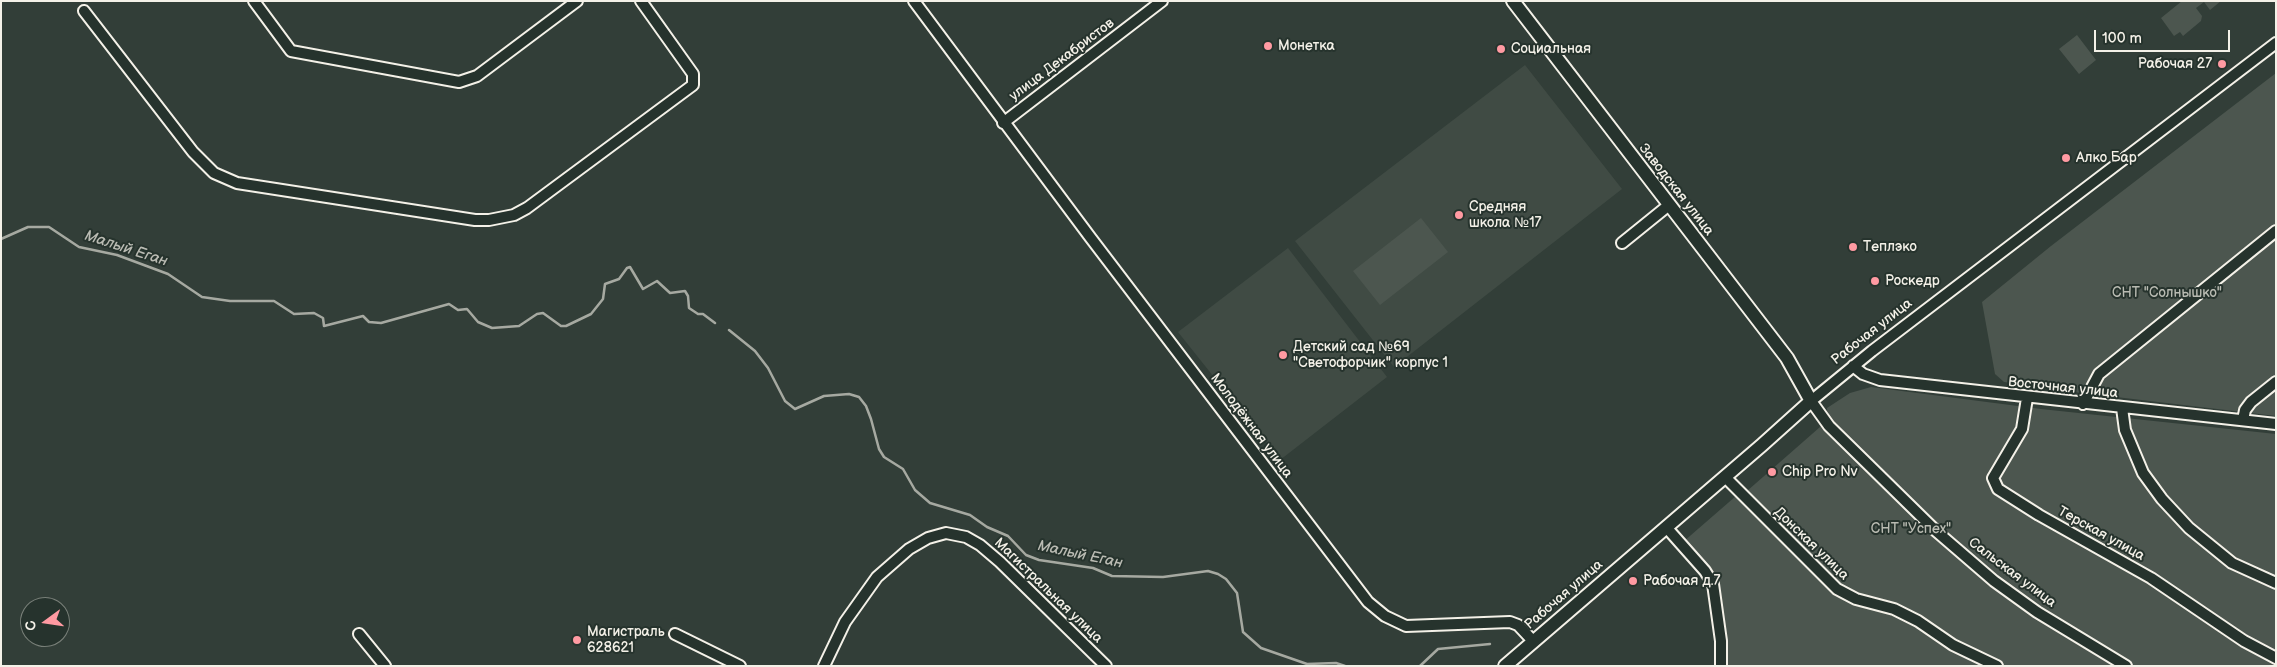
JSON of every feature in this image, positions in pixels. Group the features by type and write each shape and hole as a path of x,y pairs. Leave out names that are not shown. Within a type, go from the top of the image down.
{"street":[{"path":"254,1 291,51 460,82 477,76 577,1"},
{"path":"84,11 193,152 214,173 237,183 475,220 489,220 514,215 527,208 693,84 693,74 640,1"},
{"name":"Молодёжная улица","path":"914,1 1003,123 1368,602 1385,616 1406,626 1510,622 1518,625 1533,641"},
{"name":"улица Декабристов","path":"1003,123 1162,1"},
{"name":"Заводская улица","path":"1512,1 1787,358 1811,401"},
{"name":"Рабочая улица","path":"1505,666 1853,366 2276,43"},
{"path":"1622,243 1669,205"},
{"path":"2083,404 2094,381 2108,366 2276,231"},
{"name":"Восточная улица","path":"1853,366 1863,374 1880,380 2027,398 2276,424"},
{"path":"2243,420 2251,402 2276,382"},
{"name":"Терская улица","path":"2027,398 2022,429 1993,478 1998,489 2063,529 2151,578 2244,641 2276,658"},
{"name":"Сальская улица","path":"1811,401 1829,426 1936,531 1994,581 2037,612 2126,666"},
{"path":"2122,408 2125,430 2133,450 2143,472 2162,499 2189,528 2232,564 2276,583"},
{"name":"Донская улица","path":"1725,477 1837,588 1856,599 1894,609 1953,645 1997,666"},
{"path":"1666,527 1705,571 1713,584 1722,666"},
{"name":"Магистральная улица","path":"824,666 845,622 876,577 909,549 928,538 946,533 966,537 987,551 1106,666"},
{"path":"360,634 385,666"},
{"path":"675,634 740,666"}],"shaded area":[{"name":"Средняя школа №17","path":"1525,65 1622,189 1394,367 1295,241"},
{"name":"Детский сад №69 \"Светофорчик\" корпус 1","path":"1288,248 1387,377 1280,460 1178,332"}],"green space":[{"path":"2182,1 2221,1 2210,10 2204,2 2196,8 2202,16 2201,21 2183,36 2180,32 2174,36 2161,18"},
{"path":"2077,35 2096,60 2079,74 2059,49"},
{"name":"СНТ \"Солнышко\"","path":"2276,73 2276,416 2004,382 1995,374 1982,302 2051,246"},
{"path":"1421,218 1448,252 1380,305 1353,271"},
{"name":"СНТ \"Успех\"","path":"1871,387 2041,409 2276,434 2276,666 1725,666 1717,580 1683,542 1736,496 1739,498 1828,420 1827,408 1850,393"}],"waterway":[{"name":"Малый Еган","path":"1,239 28,227 49,227 79,247 117,255 168,274 202,297 230,301 274,301 294,314 314,313 323,318 324,326 363,316 369,322 381,323 449,304 458,310 467,309 478,322 492,328 519,326 537,314 543,313 561,326 566,326 591,314 603,299 605,284 619,279 627,268 630,267 643,289 657,281 670,293 685,291 688,296 689,308 698,314 703,314 715,323"},
{"name":"Малый Еган","path":"729,330 755,351 768,368 785,401 795,409 824,396 849,394 859,397 866,406 879,449 884,457 903,469 915,490 930,503 970,515 987,527 1008,536 1026,555 1039,560 1093,568 1112,576 1163,577 1208,571 1218,574 1226,579 1237,593 1243,632 1261,648 1307,664 1336,663 1345,666"},
{"name":"Малый Еган","path":"1420,666 1438,649 1490,644"}],"place":[{"name":"Монетка","path":"1268,46"},
{"name":"Социальная","path":"1501,49"},
{"name":"Рабочая 27","path":"2222,64"},
{"name":"Алко Бар","path":"2066,158"},
{"name":"Средняя школа №17","path":"1459,215"},
{"name":"Теплэко","path":"1853,247"},
{"name":"Роскедр","path":"1875,281"},
{"name":"Детский сад №69 \"Светофорчик\" корпус 1","path":"1283,355"},
{"name":"Chip Pro Nv","path":"1772,472"},
{"name":"Рабочая д.7","path":"1633,581"},
{"name":"Магистраль 628621","path":"577,640"}]}
